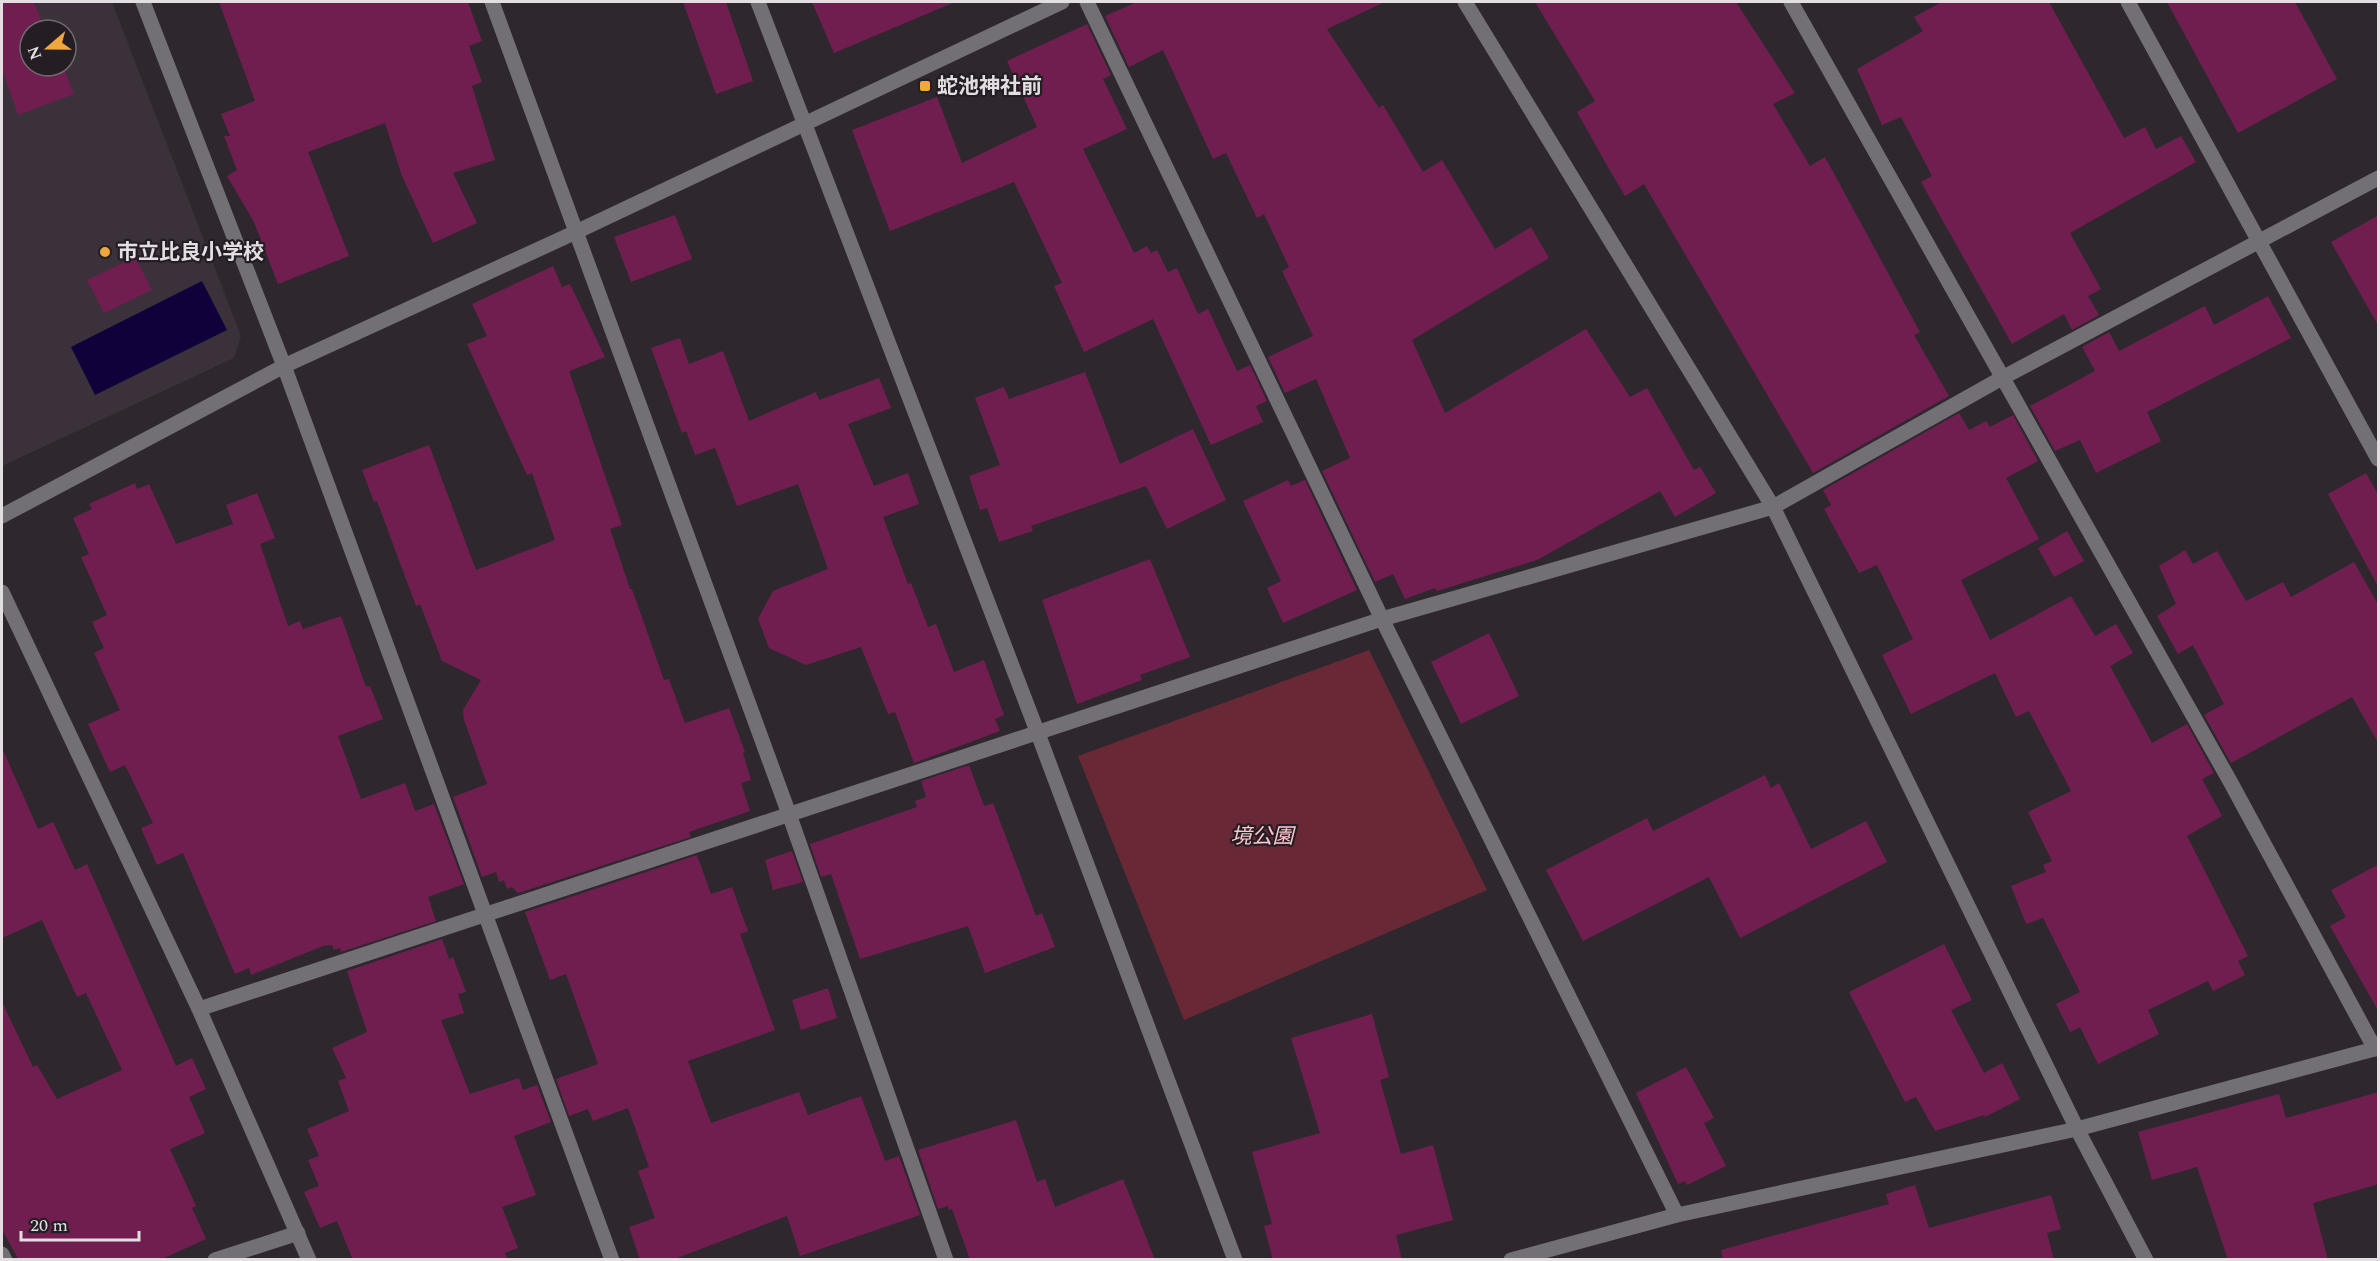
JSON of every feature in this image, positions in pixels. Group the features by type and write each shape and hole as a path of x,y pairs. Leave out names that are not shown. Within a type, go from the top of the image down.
{"street":[{"path":"143,2 284,366 483,914 612,1260"},
{"path":"492,2 789,814 946,1260"},
{"path":"758,2 1037,731 1235,1260"},
{"path":"2,516 284,366 576,232 1062,2"},
{"path":"1087,2 1382,619 1677,1215"},
{"path":"1465,2 1773,507 2077,1129 2146,1260"},
{"path":"1511,1260 1677,1215 2077,1129 2377,1049 2231,783 1791,2"},
{"path":"2128,2 2379,459"},
{"path":"199,1008 1382,619 1773,507 2002,378 2379,178"},
{"path":"2,592 199,1008 309,1260"},
{"path":"215,1260 298,1233"},
{"path":"2,1254 5,1260"}],"shaded area":[{"name":"市立比良小学校","path":"2,2 112,2 241,336 234,358 2,466"},
{"path":"202,281 227,330 95,395 71,347"}],"green space":[{"name":"境公園","path":"1369,650 1487,890 1184,1020 1078,756"}],"building":[{"path":"2,2 34,2 40,18 18,18 18,78 68,78 74,94 18,115 2,69"},
{"path":"219,2 468,2 482,41 469,46 482,82 472,86 495,160 453,173 477,223 433,243 402,176 385,123 308,152 349,256 278,284 254,222 227,176 237,170 224,136 230,136 221,114 255,101"},
{"path":"683,2 726,2 753,81 716,94"},
{"path":"812,2 955,2 834,53"},
{"path":"1137,2 1385,2 1327,29 1379,108 1383,105 1423,172 1442,160 1495,249 1531,227 1549,258 1412,340 1445,413 1586,329 1630,397 1647,388 1694,470 1700,467 1716,493 1675,517 1660,491 1537,560 1437,591 1435,588 1405,599 1393,574 1375,582 1322,471 1350,458 1316,379 1285,393 1268,357 1313,336 1282,271 1289,267 1264,214 1257,218 1226,153 1213,159 1163,50 1129,67 1105,16"},
{"path":"1535,2 1736,2 1795,93 1773,104 1810,166 1825,157 1920,332 1914,335 1949,396 1813,473 1644,184 1625,196 1609,169 1577,112 1595,101"},
{"path":"1942,2 2049,2 2124,138 2145,127 2156,149 2181,136 2196,162 2070,233 2101,289 2088,296 2099,315 2072,330 2064,314 2012,344 1921,182 1932,176 1901,117 1882,125 1857,69 1923,31 1914,17"},
{"path":"2167,2 2295,2 2337,79 2238,133"},
{"path":"1087,24 1111,75 1103,79 1127,129 1083,149 1134,253 1147,246 1151,253 1157,250 1168,272 1177,268 1198,314 1208,309 1237,371 1250,365 1267,401 1256,406 1263,422 1211,445 1153,319 1084,352 1054,286 1062,283 1014,182 890,231 852,130 937,97 962,163 1037,127 1007,61"},
{"path":"675,215 692,259 631,282 614,237"},
{"path":"2379,215 2379,327 2331,242"},
{"path":"135,257 152,290 104,313 87,280"},
{"path":"553,266 562,287 570,284 605,357 569,371 622,525 610,529 630,589 632,589 664,680 669,679 685,723 729,708 745,752 743,753 751,780 741,783 750,811 689,832 691,837 518,893 512,887 507,889 504,880 499,882 496,872 482,877 453,797 487,784 464,720 463,710 481,680 442,661 420,604 416,606 377,501 374,502 362,470 429,445 476,570 555,540 532,473 527,475 467,344 487,336 472,304"},
{"path":"2268,296 2291,338 2147,412 2161,441 2096,473 2080,440 2055,451 2030,406 2095,371 2082,347 2109,332 2119,351 2205,306 2214,325"},
{"path":"680,338 689,364 723,351 749,421 816,392 819,400 879,378 891,408 848,424 874,486 908,473 919,504 883,517 908,584 911,583 928,627 936,624 954,672 984,660 1004,715 995,719 1000,731 914,763 895,712 888,714 861,647 806,665 769,648 758,619 773,591 828,569 798,484 737,506 715,448 695,455 686,431 682,433 651,348"},
{"path":"1085,372 1120,464 1193,429 1226,500 1167,529 1146,486 1031,526 1033,531 999,542 987,508 980,510 969,476 1000,465 975,398 1004,387 1009,399"},
{"path":"1959,413 1969,430 1986,421 1990,427 2013,415 2038,461 2006,478 2039,539 1961,580 1990,640 2071,596 2095,636 2116,624 2133,653 2110,666 2152,743 2187,724 2214,773 2202,779 2222,816 2187,836 2248,956 2238,961 2245,975 2213,991 2208,981 2148,1010 2159,1034 2098,1064 2080,1027 2070,1032 2056,1004 2080,992 2043,918 2026,924 2011,886 2046,872 2043,865 2052,861 2028,812 2071,791 2029,711 2016,717 1995,673 1911,714 1882,655 1913,639 1877,565 1859,573 1824,509 1831,505 1823,490"},
{"path":"2366,473 2379,496 2379,588 2328,494"},
{"path":"1288,480 1291,486 1305,480 1357,590 1283,623 1267,588 1281,581 1243,501"},
{"path":"135,483 137,489 149,484 176,544 233,524 226,505 257,493 275,538 260,544 288,626 300,621 303,629 341,616 366,687 370,686 383,719 338,736 361,799 405,783 415,811 434,804 464,884 428,897 436,921 341,952 340,948 334,950 332,945 323,946 251,975 249,968 235,974 183,853 157,865 141,828 153,823 125,765 110,772 88,724 120,710 94,653 104,648 92,622 107,615 81,557 89,554 73,518 92,509 89,504"},
{"path":"2067,531 2084,561 2054,577 2038,548"},
{"path":"2185,550 2193,564 2217,551 2246,601 2283,582 2291,597 2354,562 2379,606 2379,744 2352,697 2231,763 2204,715 2224,704 2193,645 2178,654 2157,616 2176,604 2159,566"},
{"path":"1150,559 1190,657 1140,675 1142,680 1077,704 1042,600"},
{"path":"1489,633 1519,696 1461,724 1431,662"},
{"path":"2,748 38,829 53,822 75,870 87,864 176,1066 192,1058 206,1089 189,1097 205,1133 170,1149 196,1206 192,1208 206,1239 160,1260 19,1260 2,1230 2,1002 33,1067 37,1065 57,1099 122,1070 86,993 77,997 42,920 2,938"},
{"path":"969,765 984,806 993,803 1036,916 1042,913 1055,947 985,973 968,926 860,959 831,874 821,877 810,844 917,807 915,801 926,797 921,781"},
{"path":"1765,775 1771,788 1779,783 1811,849 1866,821 1887,862 1740,938 1709,877 1583,941 1546,870 1647,818 1653,831"},
{"path":"792,851 803,882 773,890 765,860"},
{"path":"697,855 711,894 732,887 748,931 740,934 775,1030 688,1061 711,1123 799,1092 808,1115 861,1096 885,1161 899,1156 920,1215 800,1256 787,1216 672,1260 640,1260 629,1227 655,1218 638,1171 649,1167 628,1108 593,1121 588,1109 569,1116 556,1079 598,1064 566,974 550,980 525,912"},
{"path":"2379,864 2379,1012 2330,926 2346,917 2331,890"},
{"path":"442,939 449,959 453,957 466,992 458,994 464,1013 441,1020 470,1094 519,1078 523,1090 537,1085 551,1122 514,1136 536,1195 502,1207 518,1248 505,1253 508,1260 353,1260 337,1221 320,1228 304,1192 319,1186 308,1160 319,1156 307,1129 349,1111 338,1081 346,1078 332,1048 367,1032 347,971"},
{"path":"1944,944 1972,1000 1951,1010 1984,1073 2002,1063 2020,1099 1985,1117 1984,1115 1935,1131 1916,1097 1905,1102 1849,992"},
{"path":"828,988 837,1018 801,1030 792,1000"},
{"path":"1372,1014 1389,1077 1380,1080 1401,1154 1433,1145 1453,1220 1396,1235 1402,1260 1273,1260 1264,1226 1272,1224 1252,1152 1320,1133 1291,1038"},
{"path":"1686,1067 1714,1118 1704,1123 1726,1166 1687,1185 1685,1181 1678,1184 1636,1093"},
{"path":"2379,1092 2379,1184 2313,1203 2328,1260 2228,1260 2197,1167 2152,1180 2138,1132 2279,1094 2286,1118"},
{"path":"1016,1120 1037,1182 1045,1179 1055,1207 1123,1179 1155,1260 970,1260 952,1209 949,1210 948,1206 938,1209 918,1150"},
{"path":"1915,1185 1929,1228 2051,1195 2061,1229 2047,1233 2054,1260 1723,1260 1721,1250 1889,1204 1886,1194"}],"place":[{"name":"蛇池神社前","path":"925,86"},
{"name":"市立比良小学校","path":"105,252"}]}
